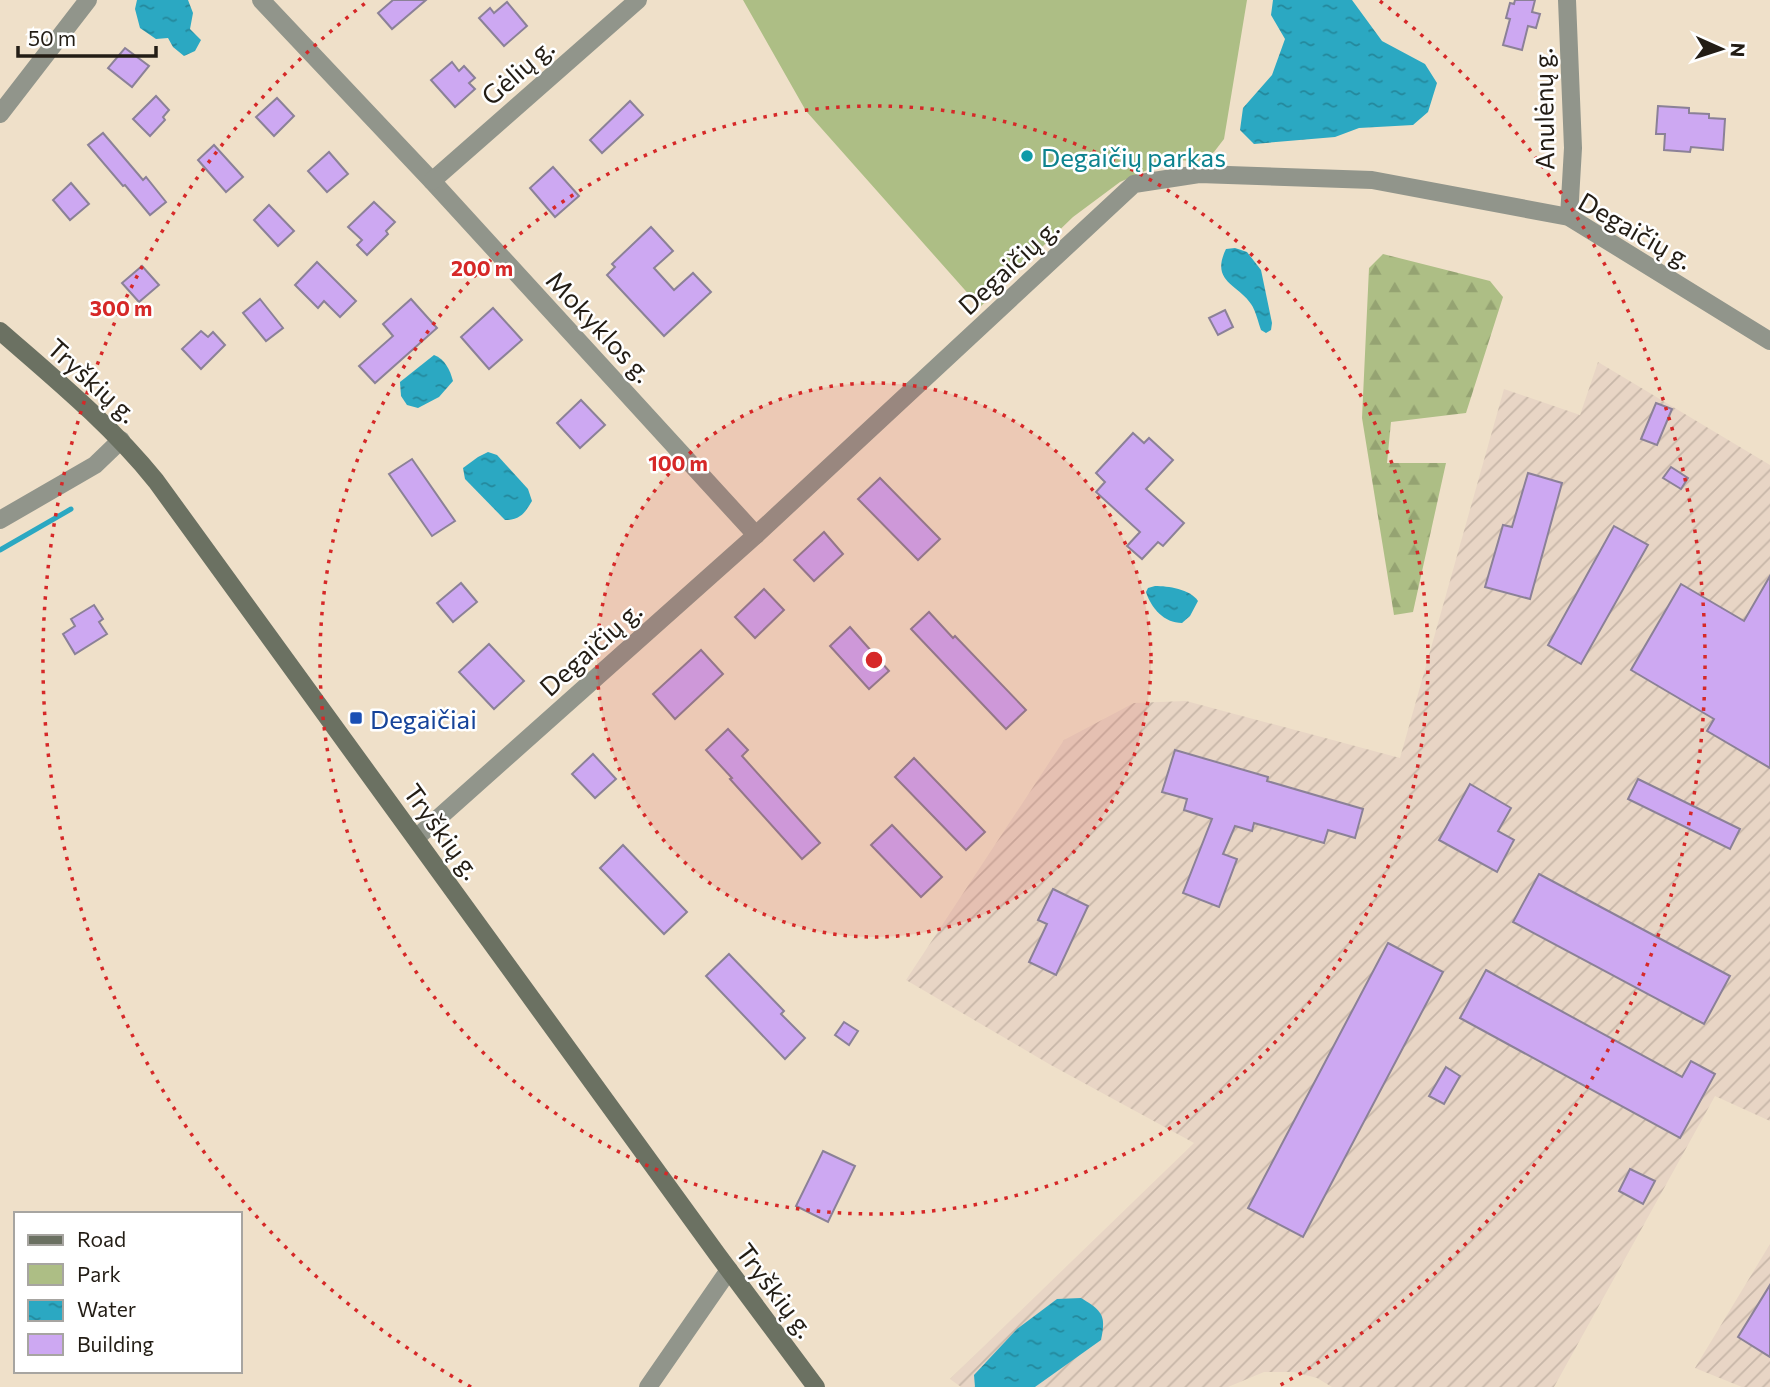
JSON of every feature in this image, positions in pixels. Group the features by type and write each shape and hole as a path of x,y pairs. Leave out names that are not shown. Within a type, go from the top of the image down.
{"main road":[{"name":"Tryškių g.","path":"0,331 95,414 156,481 816,1387"}],"street":[{"path":"0,114 88,0"},
{"name":"Mokyklos g.","path":"261,0 432,181 756,535"},
{"name":"Gėlių g.","path":"432,181 638,0"},
{"name":"Anulėnų g.","path":"1567,0 1573,148 1569,217"},
{"name":"Degaičių g.","path":"416,838 756,535 1134,184 1199,174 1372,180 1569,217 1770,341"},
{"path":"0,520 96,465 121,440"},
{"path":"648,1387 729,1270"}],"shaded area":[{"path":"1598,362 1770,465 1770,1121 1715,1096 1554,1387 1332,1387 1317,1378 1294,1372 1264,1372 1228,1387 961,1387 950,1379 1194,1143 1049,1064 906,980 1064,740 1134,703 1186,701 1400,758 1504,389 1580,415"},
{"path":"1770,1244 1770,1387 1742,1387 1695,1368"}],"green space":[{"name":"Degaičių parkas","path":"743,0 1247,0 1224,139 1214,152 1199,161 1170,160 1120,182 1073,217 980,307 806,111"},
{"path":"1383,254 1490,281 1503,297 1466,413 1391,422 1387,463 1446,463 1413,612 1394,615 1362,418 1369,268"}],"water":[{"path":"137,0 188,0 193,13 190,29 201,40 195,51 184,56 173,47 168,38 156,39 140,28 135,9"},
{"path":"1273,0 1352,0 1382,41 1425,64 1437,83 1428,112 1413,125 1359,128 1335,137 1254,144 1240,130 1243,108 1272,75 1285,39 1271,15"},
{"path":"1235,248 1247,252 1261,270 1272,323 1271,330 1266,333 1261,330 1256,313 1246,297 1223,276 1222,260 1226,249"},
{"path":"434,355 447,365 453,381 439,397 418,408 407,405 401,396 400,382"},
{"path":"488,452 497,455 528,489 532,501 518,517 505,520 465,479 463,468"},
{"path":"1155,586 1178,589 1194,597 1198,601 1190,616 1182,623 1159,614 1146,592 1148,588"},
{"path":"1081,1298 1101,1315 1101,1340 1035,1387 975,1387 974,1375 1017,1329 1057,1299"}],"building":[{"path":"393,0 426,0 392,29 378,13"},
{"path":"1515,0 1535,0 1532,12 1540,14 1536,28 1528,26 1522,50 1503,45 1510,19 1506,18 1510,3 1514,4"},
{"path":"507,2 527,26 504,46 479,18 490,8 494,13"},
{"path":"125,48 149,66 132,87 108,68"},
{"path":"452,62 459,71 464,66 475,78 469,83 475,89 455,107 431,80"},
{"path":"156,96 169,110 163,117 165,120 150,136 133,119"},
{"path":"277,98 294,116 274,136 256,117"},
{"path":"630,101 643,115 602,153 590,140"},
{"path":"1658,106 1689,108 1689,113 1709,114 1709,118 1725,119 1723,150 1691,147 1690,152 1664,150 1665,134 1656,134"},
{"path":"103,133 143,180 146,177 166,202 150,215 88,145"},
{"path":"214,145 243,177 226,192 198,160"},
{"path":"329,152 348,174 327,192 308,171"},
{"path":"553,167 579,196 555,217 530,188"},
{"path":"71,183 89,204 70,220 53,200"},
{"path":"374,202 395,222 386,231 388,234 367,255 357,245 362,240 348,227"},
{"path":"269,205 294,231 278,246 254,220"},
{"path":"651,227 673,251 654,268 674,290 693,273 711,292 664,336 607,275 615,267 612,264"},
{"path":"317,262 356,301 340,317 324,301 318,308 295,285"},
{"path":"142,266 159,285 139,302 122,283"},
{"path":"260,299 283,328 266,341 243,313"},
{"path":"411,299 437,328 375,383 359,366 393,336 383,324"},
{"path":"493,308 522,340 489,369 461,337"},
{"path":"1225,310 1233,327 1218,335 1209,318"},
{"path":"201,331 208,337 213,332 225,345 201,369 182,349"},
{"path":"581,400 605,425 580,448 557,423"},
{"path":"1656,403 1672,409 1657,445 1641,439"},
{"path":"1133,433 1144,443 1149,438 1173,460 1146,489 1184,523 1163,546 1158,542 1142,559 1127,546 1140,532 1096,492 1105,482 1096,473"},
{"path":"412,459 455,521 432,536 389,474"},
{"path":"1671,467 1688,478 1681,489 1663,478"},
{"path":"1528,473 1562,483 1530,599 1485,587 1503,525 1512,527"},
{"path":"880,478 940,539 918,560 858,499"},
{"path":"1614,526 1648,545 1581,664 1548,645"},
{"path":"824,532 843,554 814,581 794,560"},
{"path":"1770,576 1770,768 1707,731 1714,719 1631,670 1681,584 1744,621"},
{"path":"461,583 477,602 453,622 437,603"},
{"path":"764,589 784,610 755,638 735,617"},
{"path":"94,605 103,619 99,622 107,634 75,654 63,634 75,626 71,619"},
{"path":"929,612 1026,710 1006,729 911,629"},
{"path":"850,627 889,671 869,689 830,646"},
{"path":"489,644 524,681 494,709 459,672"},
{"path":"701,650 723,674 675,719 653,694"},
{"path":"728,729 748,750 742,756 820,843 802,859 706,750"},
{"path":"1175,750 1363,809 1355,838 1328,830 1324,843 1254,823 1252,831 1235,826 1223,854 1237,859 1219,907 1183,893 1212,819 1184,810 1187,799 1162,792"},
{"path":"593,754 616,779 595,798 572,774"},
{"path":"914,758 985,832 966,850 895,777"},
{"path":"1638,779 1740,829 1730,849 1628,799"},
{"path":"1470,784 1511,808 1498,831 1514,840 1497,872 1439,840"},
{"path":"892,825 942,877 921,897 871,845"},
{"path":"623,845 687,912 664,934 600,868"},
{"path":"1539,874 1730,976 1704,1024 1513,922"},
{"path":"1053,889 1088,906 1056,975 1029,962 1047,924 1038,920"},
{"path":"1388,943 1443,972 1303,1237 1248,1208"},
{"path":"729,954 784,1011 781,1014 805,1038 785,1059 706,976"},
{"path":"1486,970 1682,1077 1691,1061 1715,1074 1680,1138 1460,1018"},
{"path":"844,1022 858,1031 849,1045 835,1035"},
{"path":"1446,1067 1460,1076 1444,1104 1429,1096"},
{"path":"823,1151 855,1166 828,1222 796,1206"},
{"path":"1630,1169 1655,1181 1643,1204 1619,1191"},
{"path":"1770,1285 1770,1357 1738,1337"}],"waterway":[{"path":"0,550 71,509"}],"place":[{"name":"Degaičių parkas","path":"1027,156"},
{"name":"Degaičiai","path":"356,718"}]}
